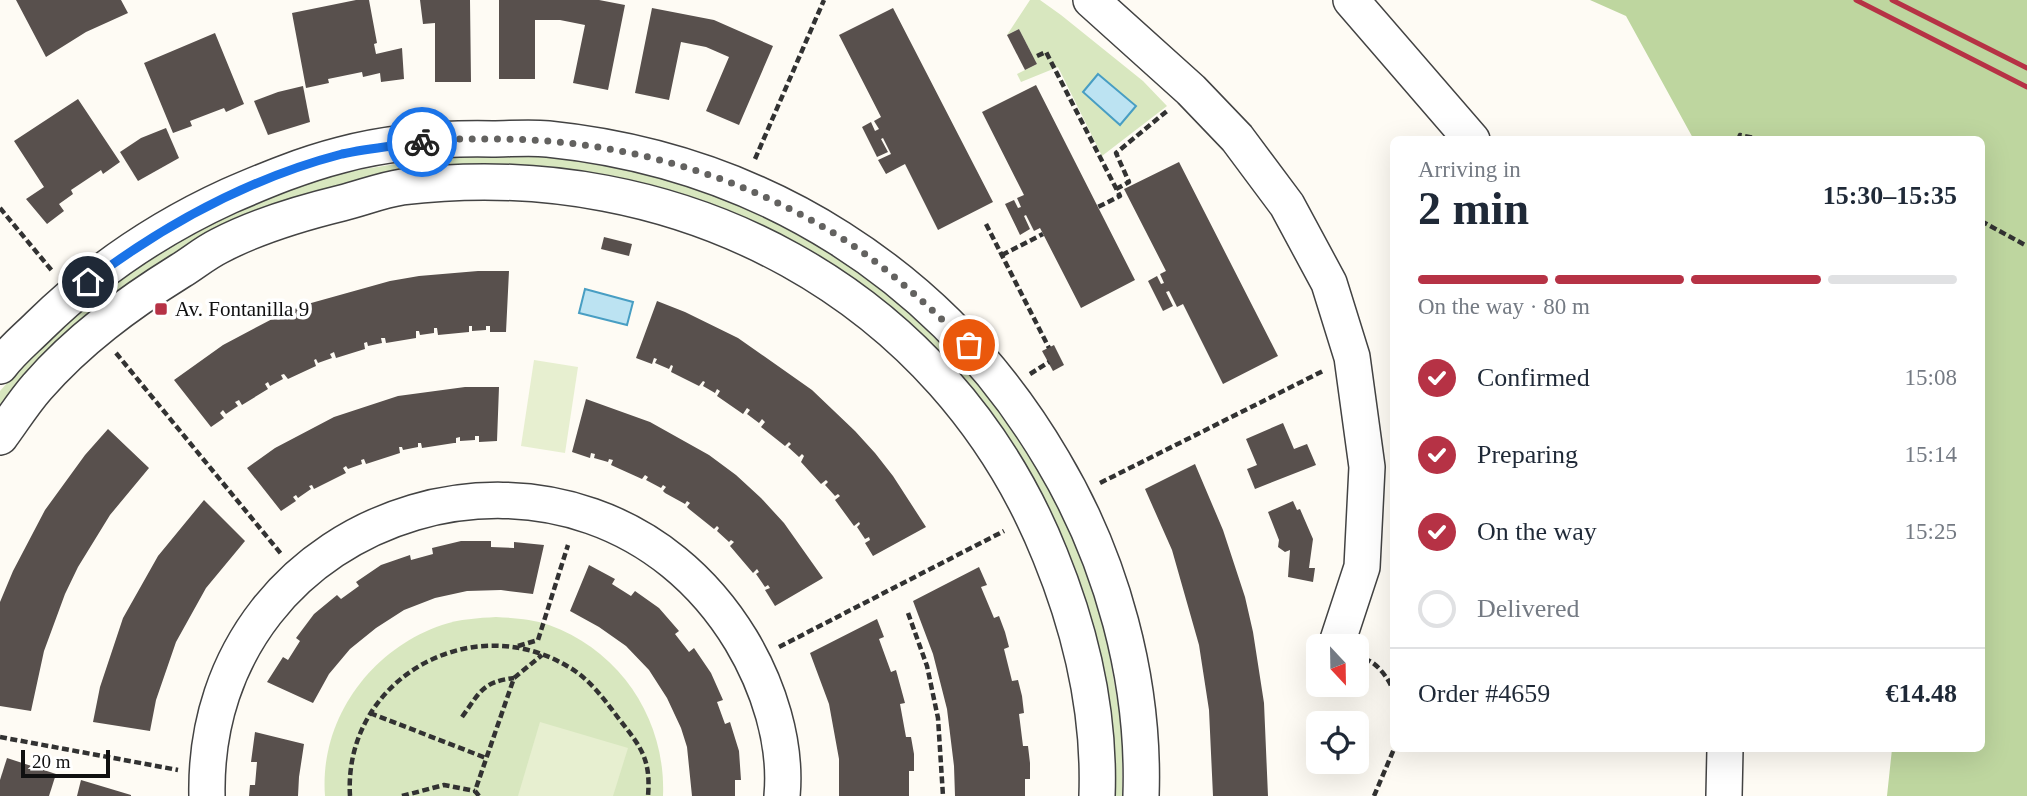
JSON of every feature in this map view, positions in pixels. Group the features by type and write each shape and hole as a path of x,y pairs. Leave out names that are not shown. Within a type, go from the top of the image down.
{"street":[{"path":"1090,0 1191,90 1237,138 1287,205 1329,283 1352,356 1367,467 1362,567 1340,634"},
{"path":"1351,0 1469,136"},
{"path":"0,366 71,295 121,257 198,210 280,174 344,154 444,138 546,139 646,155 743,187 826,228 902,281 969,345 1027,417 1074,496 1108,579 1125,640 1138,715 1141,796"},
{"path":"0,437 36,388 97,327 219,246 293,215 400,188 511,182 620,195 726,228 803,267 874,315 937,373 991,442 1034,516 1067,596 1088,680 1098,764 1097,796"},
{"path":"207,796 206,773 214,717 233,665 262,617 299,575 342,543 390,519 441,504 495,500 548,504 599,519 647,543 690,575 725,615 753,660 770,702 779,745 782,796"},
{"path":"1724,796 1725,752"}],"path":[{"path":"743,187 824,0"},
{"path":"1037,56 1046,52 1119,196 1098,207"},
{"path":"1116,189 1129,182 1116,153 1191,90"},
{"path":"0,208 44,261"},
{"path":"1985,223 2027,246"},
{"path":"986,224 1049,348"},
{"path":"1002,255 1044,234"},
{"path":"126,366 273,544"},
{"path":"517,647 538,640 579,513"},
{"path":"908,613 927,666 938,718 943,796"},
{"path":"350,796 352,758 359,734 385,693 402,676 445,653 468,647 493,645 517,647 543,654 568,666 590,683 645,754 649,777 648,796"},
{"path":"402,796 444,785 477,793 486,758 514,678 543,654"},
{"path":"1369,660 1390,683"},
{"path":"462,717 480,691 494,680 514,678"},
{"path":"370,713 486,758"},
{"path":"0,737 174,769"},
{"path":"1374,796 1393,752"}],"green space":[{"path":"1030,0 1040,0 1061,15 1143,81 1167,106 1102,156 1058,67 1021,82 1017,74 1037,64 1019,29 1007,35"},
{"path":"1590,0 2027,0 2027,796 1887,796 1892,752 1985,752 1985,136 1692,136 1626,16"},
{"path":"447,156 556,157 663,177 765,215 859,270 942,340 1011,423 1066,518 1103,619 1122,727 1122,796 1110,796 1091,623 1054,523 1001,431 851,281 554,171 240,221 0,412 0,391 55,329 141,261 236,208 339,173"},
{"path":"534,360 578,367 565,453 521,446"},
{"path":"496,617 530,620 549,625 598,652 618,670 647,715 657,741 663,796 325,796 325,768 331,740 341,714 372,669 416,636 442,625"},
{"path":"540,722 628,748 613,796 518,796"}],"water":[{"path":"1098,74 1136,106 1120,125 1083,92"},
{"path":"585,289 633,302 627,325 579,313"}],"building":[{"path":"16,0 121,0 128,13 86,32 46,57"},
{"path":"356,0 369,0 377,43 374,44 376,54 402,48 404,79 381,82 380,73 363,77 362,72 328,79 329,83 306,88 292,13"},
{"path":"420,0 470,0 471,82 435,82 435,23 423,24"},
{"path":"499,0 599,0 625,5 608,90 573,83 585,25 560,20 535,20 535,79 499,79"},
{"path":"652,8 714,20 773,46 739,125 706,111 729,57 706,47 681,42 669,100 635,93"},
{"path":"893,8 993,202 938,230 905,164 886,174 878,160 891,154 883,138 881,139 888,152 877,157 862,127 871,122 875,131 879,129 874,121 881,117 839,35"},
{"path":"1019,29 1037,64 1025,70 1007,35"},
{"path":"215,33 244,104 226,112 224,108 190,121 192,126 173,133 144,63"},
{"path":"1036,85 1135,280 1081,308 1040,228 1034,231 1026,215 1024,216 1030,229 1020,235 1005,204 1014,200 1018,208 1021,207 1017,198 1024,195 982,112"},
{"path":"303,86 310,122 268,135 254,101"},
{"path":"78,99 120,162 103,174 101,170 71,190 73,194 59,204 64,211 47,224 26,199 44,187 14,141"},
{"path":"166,128 179,158 138,181 120,152 141,138"},
{"path":"1179,162 1278,356 1223,384 1183,304 1177,307 1169,291 1166,292 1173,306 1163,311 1148,281 1157,276 1161,284 1164,283 1160,274 1166,271 1124,189"},
{"path":"604,237 632,244 629,256 601,249"},
{"path":"478,271 509,271 506,332 490,332 490,326 486,326 486,330 472,331 472,326 469,326 469,332 438,335 437,328 434,328 434,333 420,335 419,331 416,331 416,338 386,343 385,338 381,338 382,343 368,346 367,342 364,343 365,349 336,358 334,352 330,354 332,358 318,363 316,359 316,366 288,379 284,374 281,375 283,379 270,386 268,382 265,384 268,389 242,405 239,400 235,402 238,406 226,414 223,410 220,413 224,418 211,427 174,380 223,345 304,305 390,281"},
{"path":"657,301 738,338 812,390 875,453 926,527 873,556 865,543 870,540 869,537 865,539 857,527 859,522 854,526 835,500 840,496 835,496 825,485 828,482 826,480 821,484 801,462 804,456 802,454 799,457 788,447 791,444 789,442 785,446 761,427 765,422 762,419 759,423 747,414 750,410 747,408 743,414 717,396 720,391 717,389 715,393 703,386 705,382 699,386 671,372 671,365 669,369 655,363 657,359 654,358 652,364 636,358"},
{"path":"1054,345 1064,365 1053,371 1042,351"},
{"path":"465,387 499,387 497,441 479,442 479,436 475,436 475,440 460,441 460,437 456,438 456,443 422,448 421,443 418,443 418,447 403,450 399,447 400,453 366,464 364,459 361,460 362,464 348,469 346,466 343,468 346,473 314,489 312,485 309,486 311,489 298,498 296,495 293,497 296,501 281,511 247,468 275,448 334,417 398,396"},
{"path":"586,399 650,422 709,455 736,475 784,523 823,578 775,606 765,590 770,588 768,585 765,587 756,574 759,572 757,569 753,573 730,546 734,542 729,542 717,531 717,526 714,529 689,509 687,507 690,503 687,501 685,504 665,493 663,491 666,487 663,485 661,488 646,480 648,477 645,475 642,479 611,465 613,460 609,459 608,462 594,458 595,454 591,453 590,458 572,452"},
{"path":"1283,423 1294,449 1307,444 1316,465 1255,489 1247,469 1257,465 1246,439"},
{"path":"108,429 149,468 110,515 78,567 44,651 31,711 0,706 0,602 45,510 85,455"},
{"path":"1195,464 1223,530 1245,597 1253,632 1264,703 1268,796 1213,796 1209,710 1199,645 1172,550 1145,489"},
{"path":"204,500 245,541 206,588 176,642 156,700 150,731 93,722 100,687 123,618 158,556"},
{"path":"1293,501 1297,510 1300,509 1313,539 1309,568 1315,568 1313,582 1288,577 1290,550 1285,552 1278,547 1279,540 1268,512"},
{"path":"461,541 491,541 491,547 514,548 514,542 544,545 533,594 501,590 467,591 435,598 404,610 350,649 329,674 313,703 267,682 283,657 288,660 300,641 296,638 314,614 337,595 341,599 359,586 356,582 381,565 410,555 411,560 433,554 432,548"},
{"path":"589,565 615,579 612,584 631,596 635,591 659,608 679,631 675,634 689,652 694,648 711,673 723,700 717,702 725,724 730,722 739,751 741,780 735,780 735,796 692,796 687,747 681,728 667,698 649,670 626,646 570,611"},
{"path":"979,567 987,585 981,587 994,618 999,616 1005,632 1009,647 1004,649 1012,681 1018,680 1022,696 1024,713 1019,714 1023,746 1028,746 1030,763 1030,779 1025,779 1025,796 955,796 947,709 933,654 913,601"},
{"path":"877,619 884,637 879,639 891,672 896,670 905,703 900,704 906,737 911,737 914,754 914,771 909,771 909,796 839,796 839,759 829,704 810,653"},
{"path":"255,732 304,744 298,796 249,796 250,785 255,785 257,762 251,762"},
{"path":"7,758 56,774 49,796 0,796 0,780"},
{"path":"81,780 131,795 131,796 77,796"}],"railway":[{"path":"1856,0 2027,87"},
{"path":"1892,0 2027,68"}],"way so far":[{"path":"422,142 444,138 546,139 646,155 743,187 826,228 902,281 969,345"}],"place":[{"name":"Av. Fontanilla 9","path":"161,309"}],"route":[{"path":"88,282 121,257 198,210 280,174 344,154 422,142"}]}
